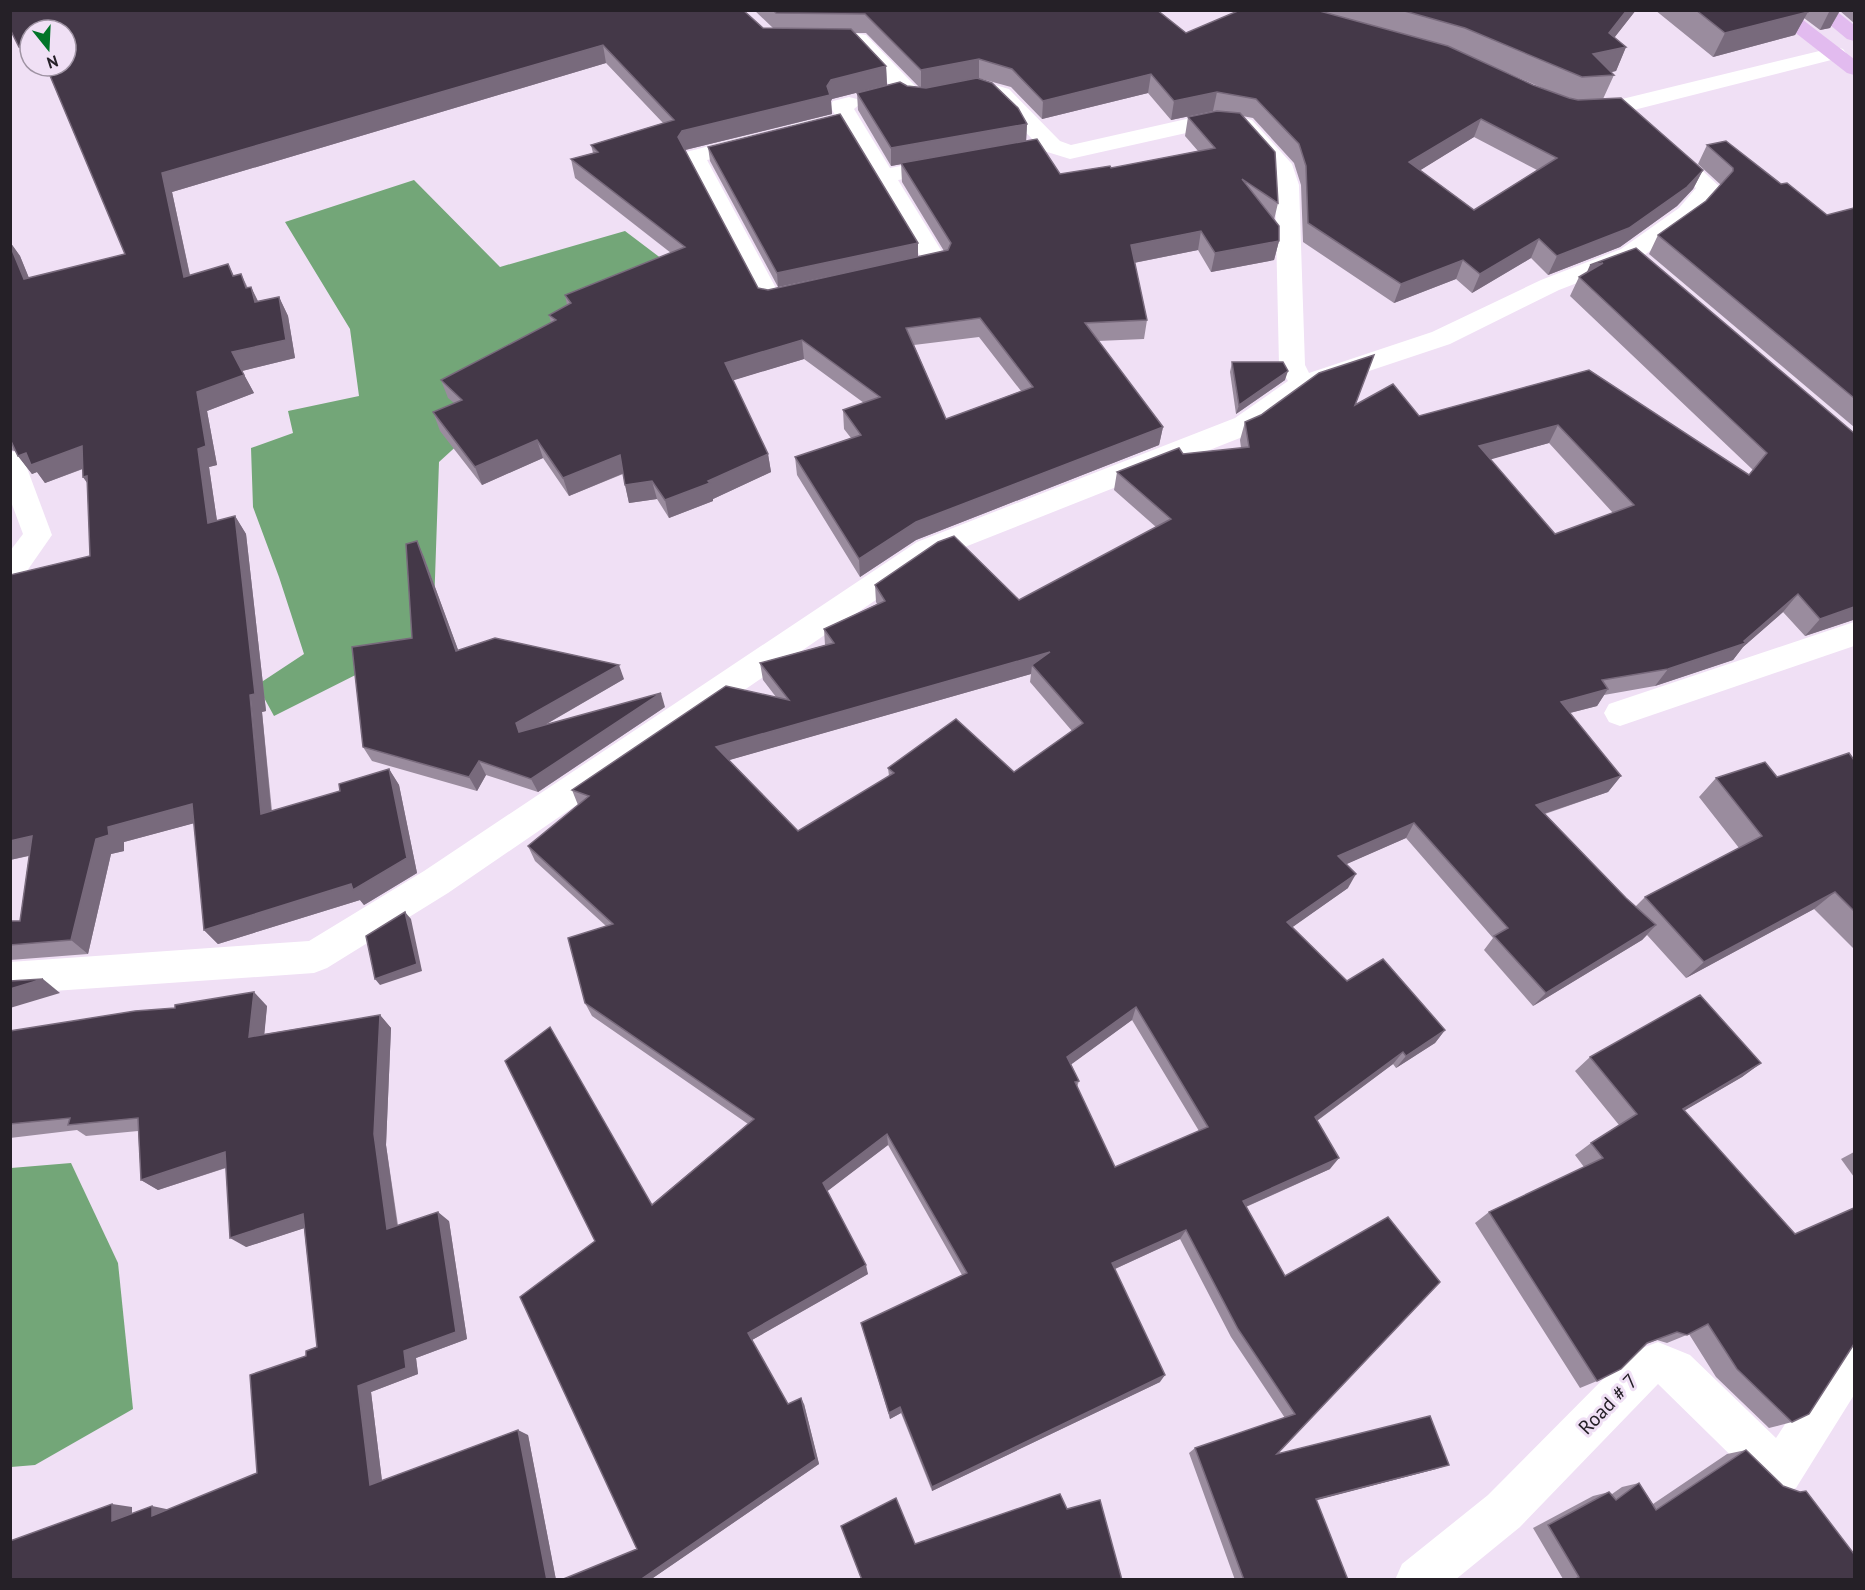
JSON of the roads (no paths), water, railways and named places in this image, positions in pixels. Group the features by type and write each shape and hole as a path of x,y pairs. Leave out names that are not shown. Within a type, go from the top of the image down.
{"main road":[{"path":"1776,10 1836,53 1854,69"},
{"path":"1822,10 1854,35"}],"street":[{"path":"837,39 859,39 886,94"},
{"path":"1635,122 1836,53"},
{"path":"881,275 937,263 841,106 886,94 920,98 978,86 1001,94 1052,146 1070,152 1213,120 1244,125 1284,169 1287,185 1292,364 1303,384"},
{"path":"10,978 314,957 436,882 927,550 1245,425 1303,384 1442,338 1550,285 1639,262 1709,188 1635,122 1561,107"},
{"path":"826,287 770,299 694,156 848,118"},
{"path":"1030,150 1052,146"},
{"path":"884,176 929,168"},
{"path":"10,460 38,535"},
{"path":"10,542 38,535"},
{"path":"10,573 38,535"},
{"path":"1620,713 1854,634"},
{"name":"Road # 7","path":"1418,1580 1504,1511 1644,1368 1658,1363 1675,1370 1780,1472 1854,1357"}]}
